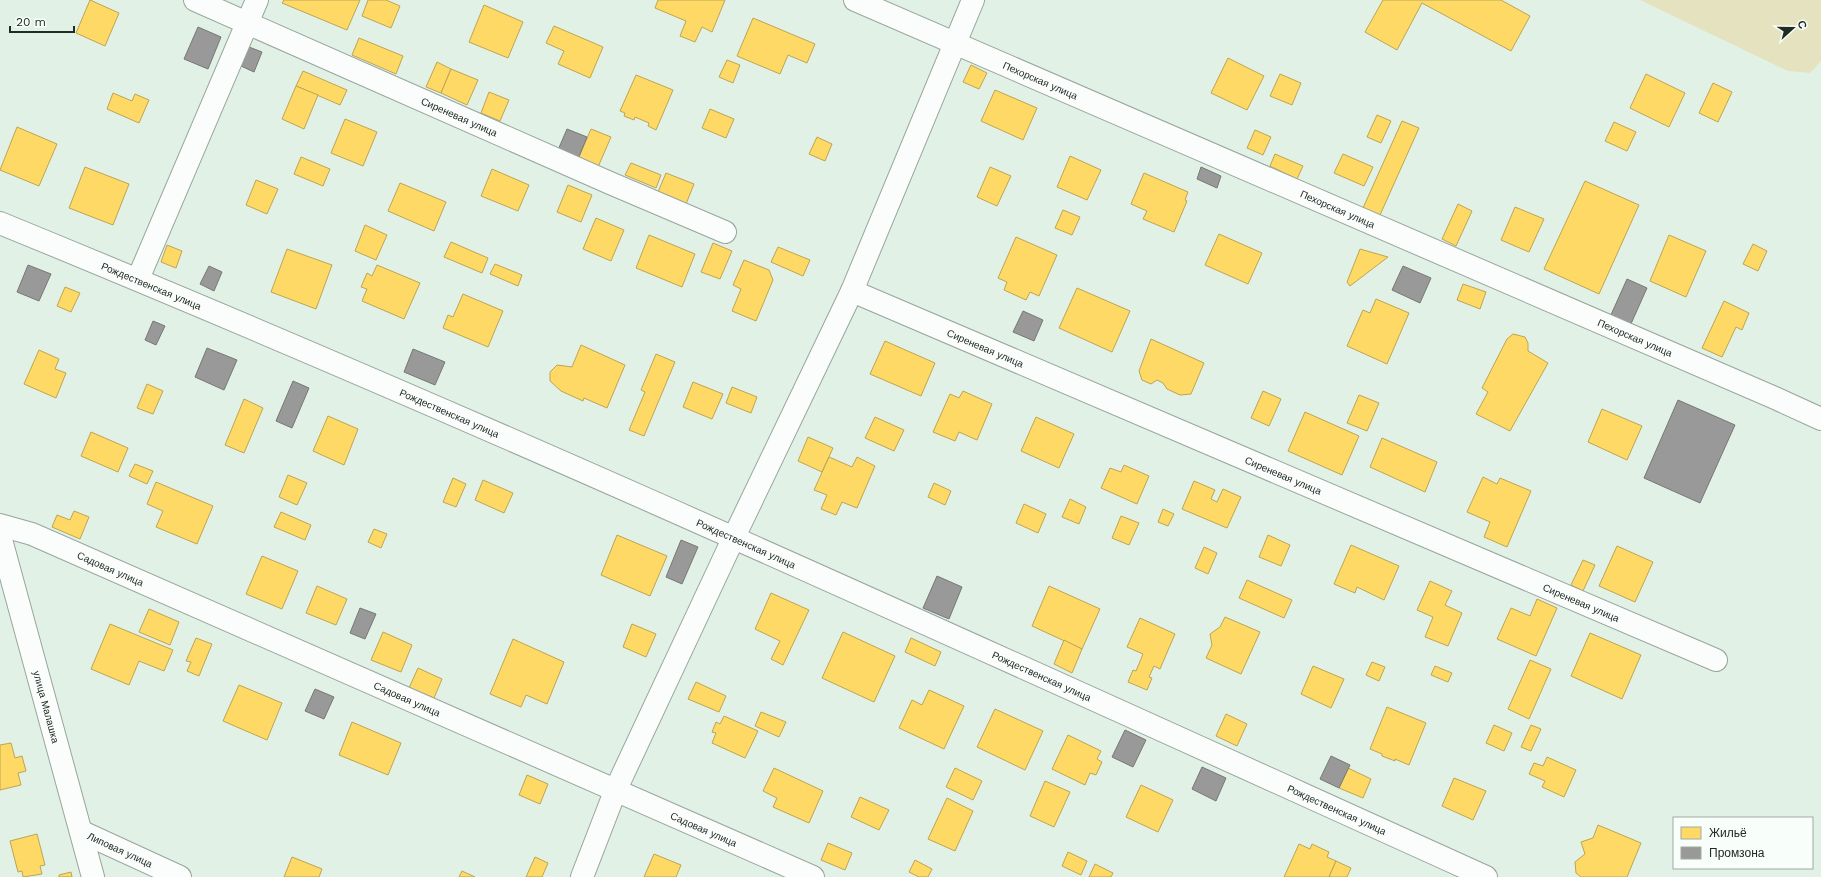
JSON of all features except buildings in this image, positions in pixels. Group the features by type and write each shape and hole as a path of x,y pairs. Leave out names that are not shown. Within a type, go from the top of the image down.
{"street":[{"name":"Сиреневая улица","path":"195,0 610,184 725,232"},
{"path":"138,280 257,0"},
{"name":"Пехорская улица","path":"854,0 954,42 1821,419"},
{"path":"582,877 616,789 734,536 852,291 954,42 973,0"},
{"name":"Рождественская улица","path":"0,223 138,280 734,536 1486,877"},
{"name":"Сиреневая улица","path":"852,291 1716,660"},
{"name":"Садовая улица","path":"0,525 32,534 616,789 813,877"},
{"name":"улица Малашка","path":"0,536 82,832 93,877"},
{"name":"Липовая улица","path":"82,832 180,877"}],"shaded area":[{"path":"1640,0 1821,0 1821,61 1810,73 1788,71"}]}
